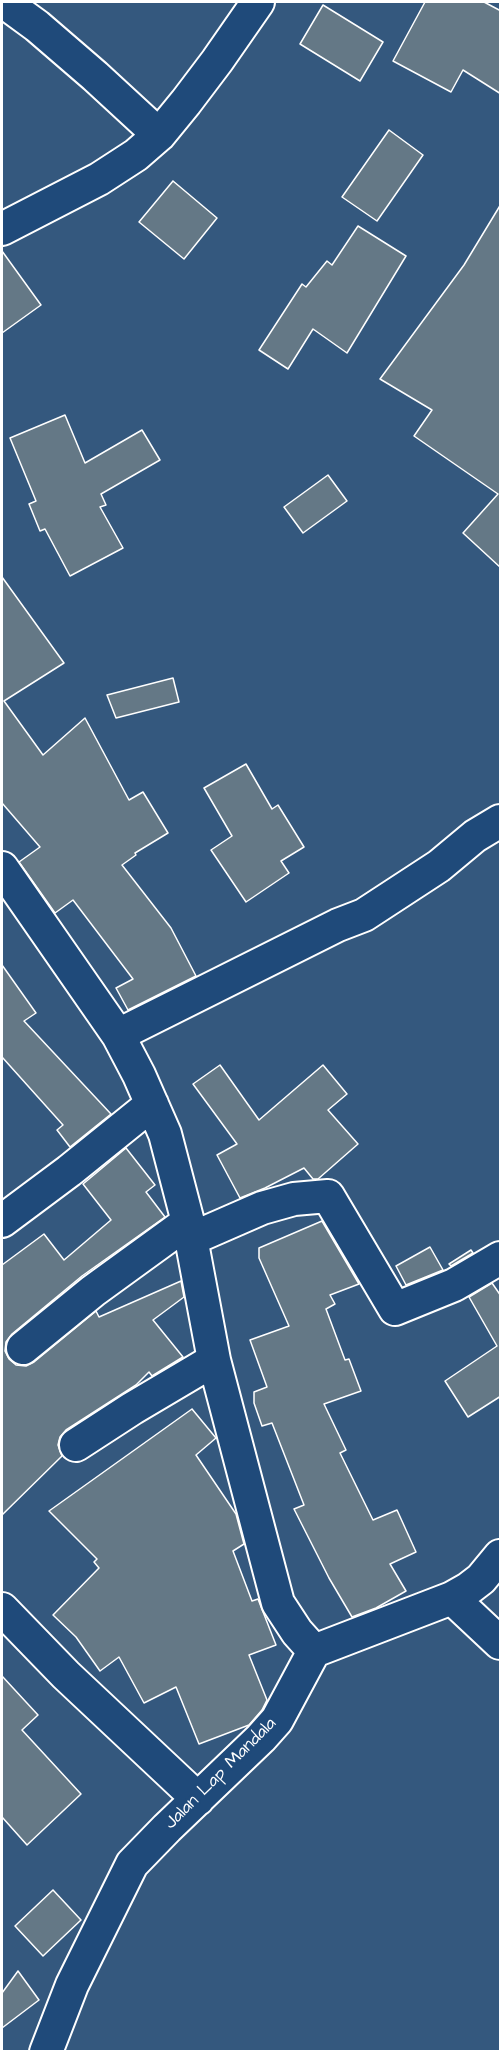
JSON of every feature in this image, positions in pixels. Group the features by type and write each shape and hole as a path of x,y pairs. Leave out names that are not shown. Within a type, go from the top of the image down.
{"street":[{"path":"4,2 95,76 159,135"},
{"path":"2,229 99,179 136,155 159,135 217,61 258,2"},
{"path":"118,1035 338,925 363,915 439,866 475,836 501,821"},
{"path":"2,868 118,1035 165,1134 190,1231 214,1360 278,1603 297,1632 315,1651 452,1598 481,1579 501,1556"},
{"path":"2,1221 152,1104"},
{"path":"23,1348 93,1291 190,1231 294,1198 328,1196 395,1309 454,1284 501,1258"},
{"path":"76,1445 214,1360"},
{"path":"452,1598 501,1643"},
{"path":"2,1609 66,1675 198,1799"},
{"name":"Jalan Lap Mandala","path":"46,2052 72,1985 132,1864 277,1720 315,1651"}],"building":[{"path":"425,2 484,2 501,11 501,94 463,70 451,92 393,61"},
{"path":"323,5 383,42 360,81 300,44"},
{"path":"389,130 423,155 377,221 342,197"},
{"path":"173,181 217,218 184,259 139,222"},
{"path":"501,204 501,568 463,533 498,494 414,436 432,410 380,379 464,265"},
{"path":"358,226 406,256 347,353 313,329 288,369 259,350 302,284 306,287 327,261 332,265"},
{"path":"2,251 41,305 2,333"},
{"path":"65,415 85,463 142,430 160,460 101,494 106,505 100,507 123,548 70,576 45,529 40,531 29,504 36,501 10,438"},
{"path":"328,475 347,501 303,533 284,507"},
{"path":"2,577 64,663 4,701 43,755 85,718 129,800 143,792 168,833 135,853 136,855 122,865 171,928 196,976 128,1010 116,988 133,979 73,900 55,913 19,862 40,847 2,803"},
{"path":"173,678 179,702 116,718 107,695"},
{"path":"246,764 272,809 278,805 304,847 281,861 289,873 246,902 211,850 232,836 204,788"},
{"path":"2,965 36,1013 24,1021 111,1114 70,1147 57,1130 63,1125 2,1057"},
{"path":"220,1065 259,1120 323,1065 347,1094 328,1110 358,1144 318,1179 313,1179 304,1168 240,1198 217,1155 237,1144 193,1084"},
{"path":"126,1148 155,1185 146,1192 165,1217 82,1276 12,1334 6,1342 5,1351 16,1365 26,1366 96,1311 99,1317 181,1281 184,1297 153,1320 183,1357 152,1376 149,1372 136,1385 66,1430 60,1437 58,1445 62,1456 2,1515 2,1265 44,1234 64,1260 111,1220 83,1184"},
{"path":"322,1221 359,1284 330,1295 335,1304 326,1309 345,1360 349,1359 361,1391 324,1404 346,1450 340,1453 373,1520 397,1510 416,1552 390,1564 406,1591 376,1608 352,1617 329,1578 294,1509 304,1505 272,1423 262,1426 254,1403 254,1392 267,1387 250,1340 289,1326 259,1258 259,1248"},
{"path":"430,1247 443,1270 406,1285 396,1266"},
{"path":"471,1250 473,1253 451,1266 449,1264"},
{"path":"492,1283 501,1296 501,1396 468,1417 445,1381 497,1346 469,1297"},
{"path":"192,1409 216,1438 196,1455 236,1514 244,1544 233,1551 252,1601 258,1599 276,1645 249,1655 267,1700 262,1710 249,1725 199,1744 176,1687 144,1703 119,1657 100,1671 76,1637 53,1615 99,1568 94,1562 97,1559 49,1511"},
{"path":"2,1676 38,1715 22,1730 81,1794 27,1845 2,1817"},
{"path":"53,1890 81,1920 43,1956 15,1926"},
{"path":"18,1971 39,2000 2,2028 2,1993"}]}
